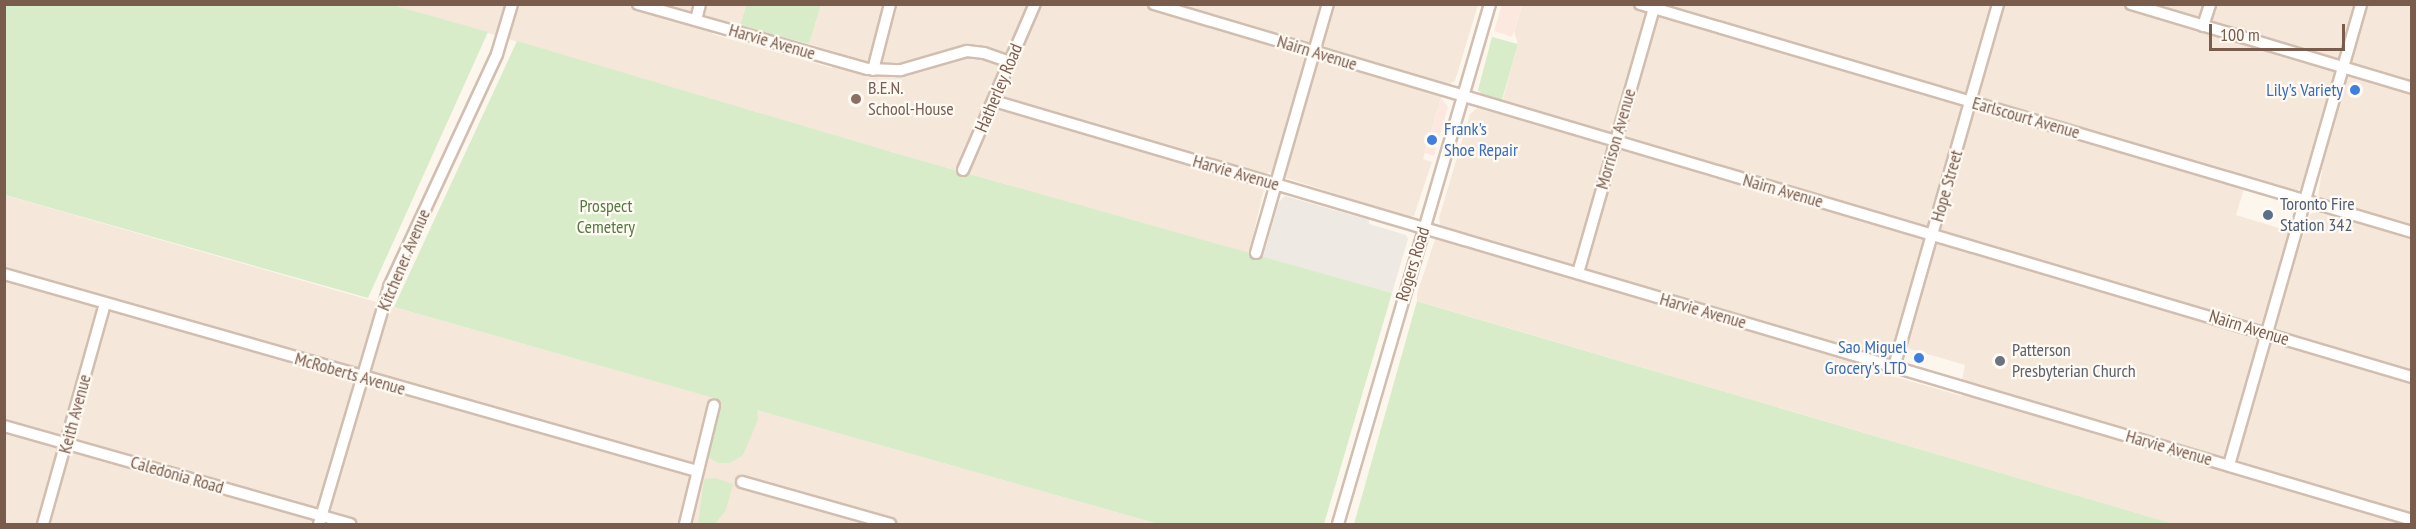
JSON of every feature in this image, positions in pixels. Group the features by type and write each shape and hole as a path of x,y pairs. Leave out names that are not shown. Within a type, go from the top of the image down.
{"street":[{"name":"Kitchener Avenue","path":"320,520 389,287 497,54 512,4"},
{"name":"Harvie Avenue","path":"638,4 873,70 901,70 967,51 984,53 1010,62"},
{"path":"696,20 700,4"},
{"path":"873,70 890,4"},
{"name":"Hatherley Road","path":"963,170 1035,4"},
{"name":"Nairn Avenue","path":"1154,4 1463,98 2412,377"},
{"path":"1256,253 1328,4"},
{"name":"Rogers Road","path":"1338,525 1490,4"},
{"name":"Earlscourt Avenue","path":"1640,4 2412,232"},
{"name":"Hope Street","path":"1894,367 1998,4"},
{"path":"2131,4 2412,88"},
{"path":"2203,26 2210,4"},
{"path":"2229,465 2361,4"},
{"name":"Morrison Avenue","path":"1578,273 1654,7"},
{"name":"Harvie Avenue","path":"994,101 2412,520"},
{"name":"McRoberts Avenue","path":"4,274 697,471"},
{"name":"Keith Avenue","path":"43,525 105,304"},
{"path":"685,525 714,405"},
{"name":"Caledonia Road","path":"4,426 320,520 350,525"},
{"path":"742,482 890,525"}],"shaded area":[{"path":"393,5 746,5 740,26 716,19 712,34 832,68 838,53 809,44 821,5 1478,5 1455,81 1447,85 1441,98 1423,159 1432,162 1414,216 1408,217 1268,172 1249,253 902,155"},
{"path":"1502,5 1522,5 1512,37 1494,31"},
{"path":"1522,5 2411,5 2411,524 2174,524 1417,301 1417,294 1440,224 1439,218 1470,114 1477,108 1499,114 1518,44 1514,32","holes":["2307,167 2322,170 2318,196 2344,204 2340,219 2317,212 2310,214 2300,246 2286,243 2289,231 2236,215 2248,176 2297,190 2301,188","1893,344 1965,365 1962,380 1967,382 1962,396 1861,367 1866,352 1888,357"]},
{"name":"Frank's Shoe Repair","path":"1441,98 1448,107 1434,156 1425,153"},
{"path":"4,195 394,307 1158,524 5,524"},
{"path":"1285,196 1369,220 1369,224 1406,235 1408,239 1392,293 1263,257 1279,202"}],"green space":[{"path":"746,4 821,5 809,44 740,26"},
{"path":"4,5 393,5 488,32 368,298 5,195"},
{"path":"1492,37 1518,44 1502,100 1482,94 1478,90"},
{"name":"Prospect Cemetery","path":"517,41 902,155 1392,293 1324,524 1158,524 757,410 758,420 743,455 730,463 718,463 708,457 706,449 720,411 717,399 394,307"},
{"path":"1417,301 1423,303 2174,524 1354,524"},
{"path":"715,478 733,484 726,510 715,524 698,524 704,479"}],"place":[{"name":"Lily's Variety","path":"2355,90"},
{"name":"B.E.N. School-House","path":"856,99"},
{"name":"Frank's Shoe Repair","path":"1432,140"},
{"name":"Toronto Fire Station 342","path":"2268,215"},
{"name":"Sao Miguel Grocery's LTD","path":"1919,358"},
{"name":"Patterson Presbyterian Church","path":"2000,361"}]}
